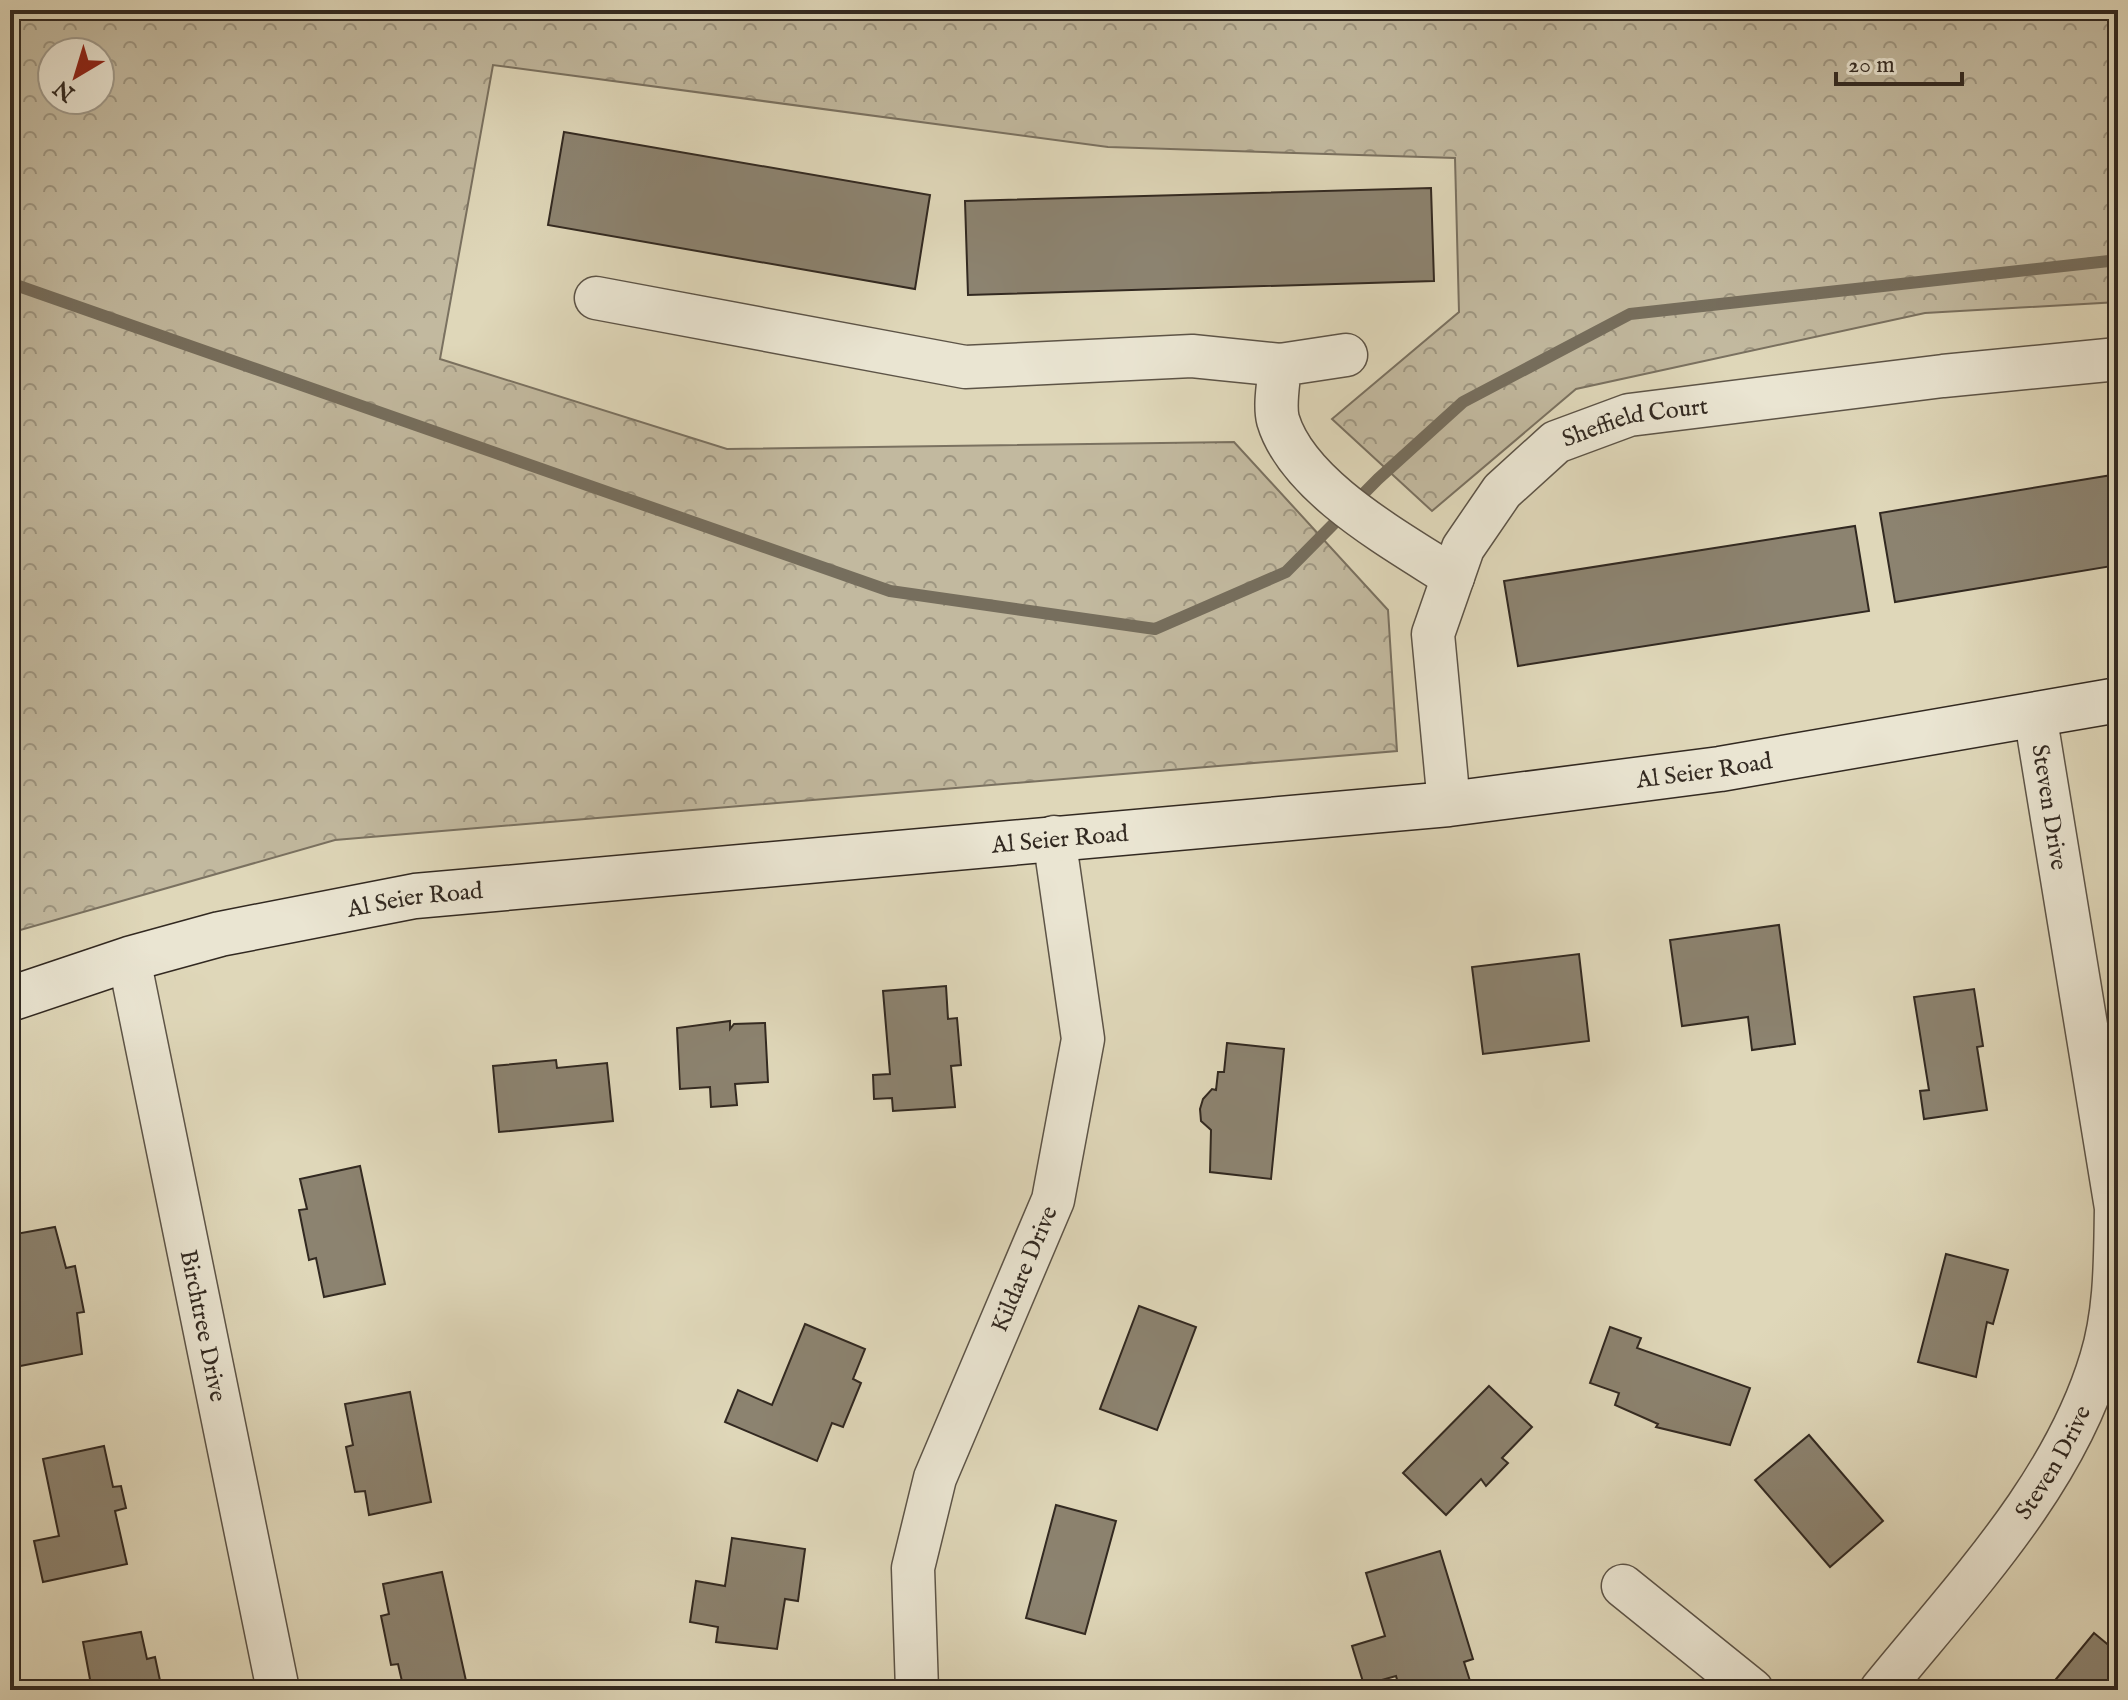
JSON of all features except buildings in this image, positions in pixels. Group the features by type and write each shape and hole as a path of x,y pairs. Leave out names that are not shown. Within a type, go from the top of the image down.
{"street":[{"path":"596,298 965,367 1192,356 1280,365 1346,355"},
{"name":"Sheffield Court","path":"1449,804 1433,634 1463,548 1502,491 1556,442 1629,415 1943,376 2118,359"},
{"path":"1280,365 1277,416 1291,452 1375,526 1453,577"},
{"name":"Al Seier Road","path":"10,999 129,959 220,934 415,896 1449,804 1720,769 2118,700"},
{"name":"Steven Drive","path":"1881,1690 2039,1489 2075,1424 2102,1358 2115,1284 2116,1208 2035,714"},
{"name":"Kildare Drive","path":"917,1690 913,1568 935,1478 1053,1200 1083,1039 1054,837"},
{"name":"Birchtree Drive","path":"129,959 278,1690"},
{"path":"1623,1586 1752,1690"}],"green space":[{"path":"10,10 2118,10 2118,302 1925,313 1576,389 1432,511 1332,419 1459,312 1455,158 1108,147 493,65 440,359 727,449 1234,442 1388,610 1397,751 335,840 10,933"}],"waterway":[{"path":"10,283 890,591 1155,629 1286,572 1378,479 1463,402 1630,314 2118,260"}]}
